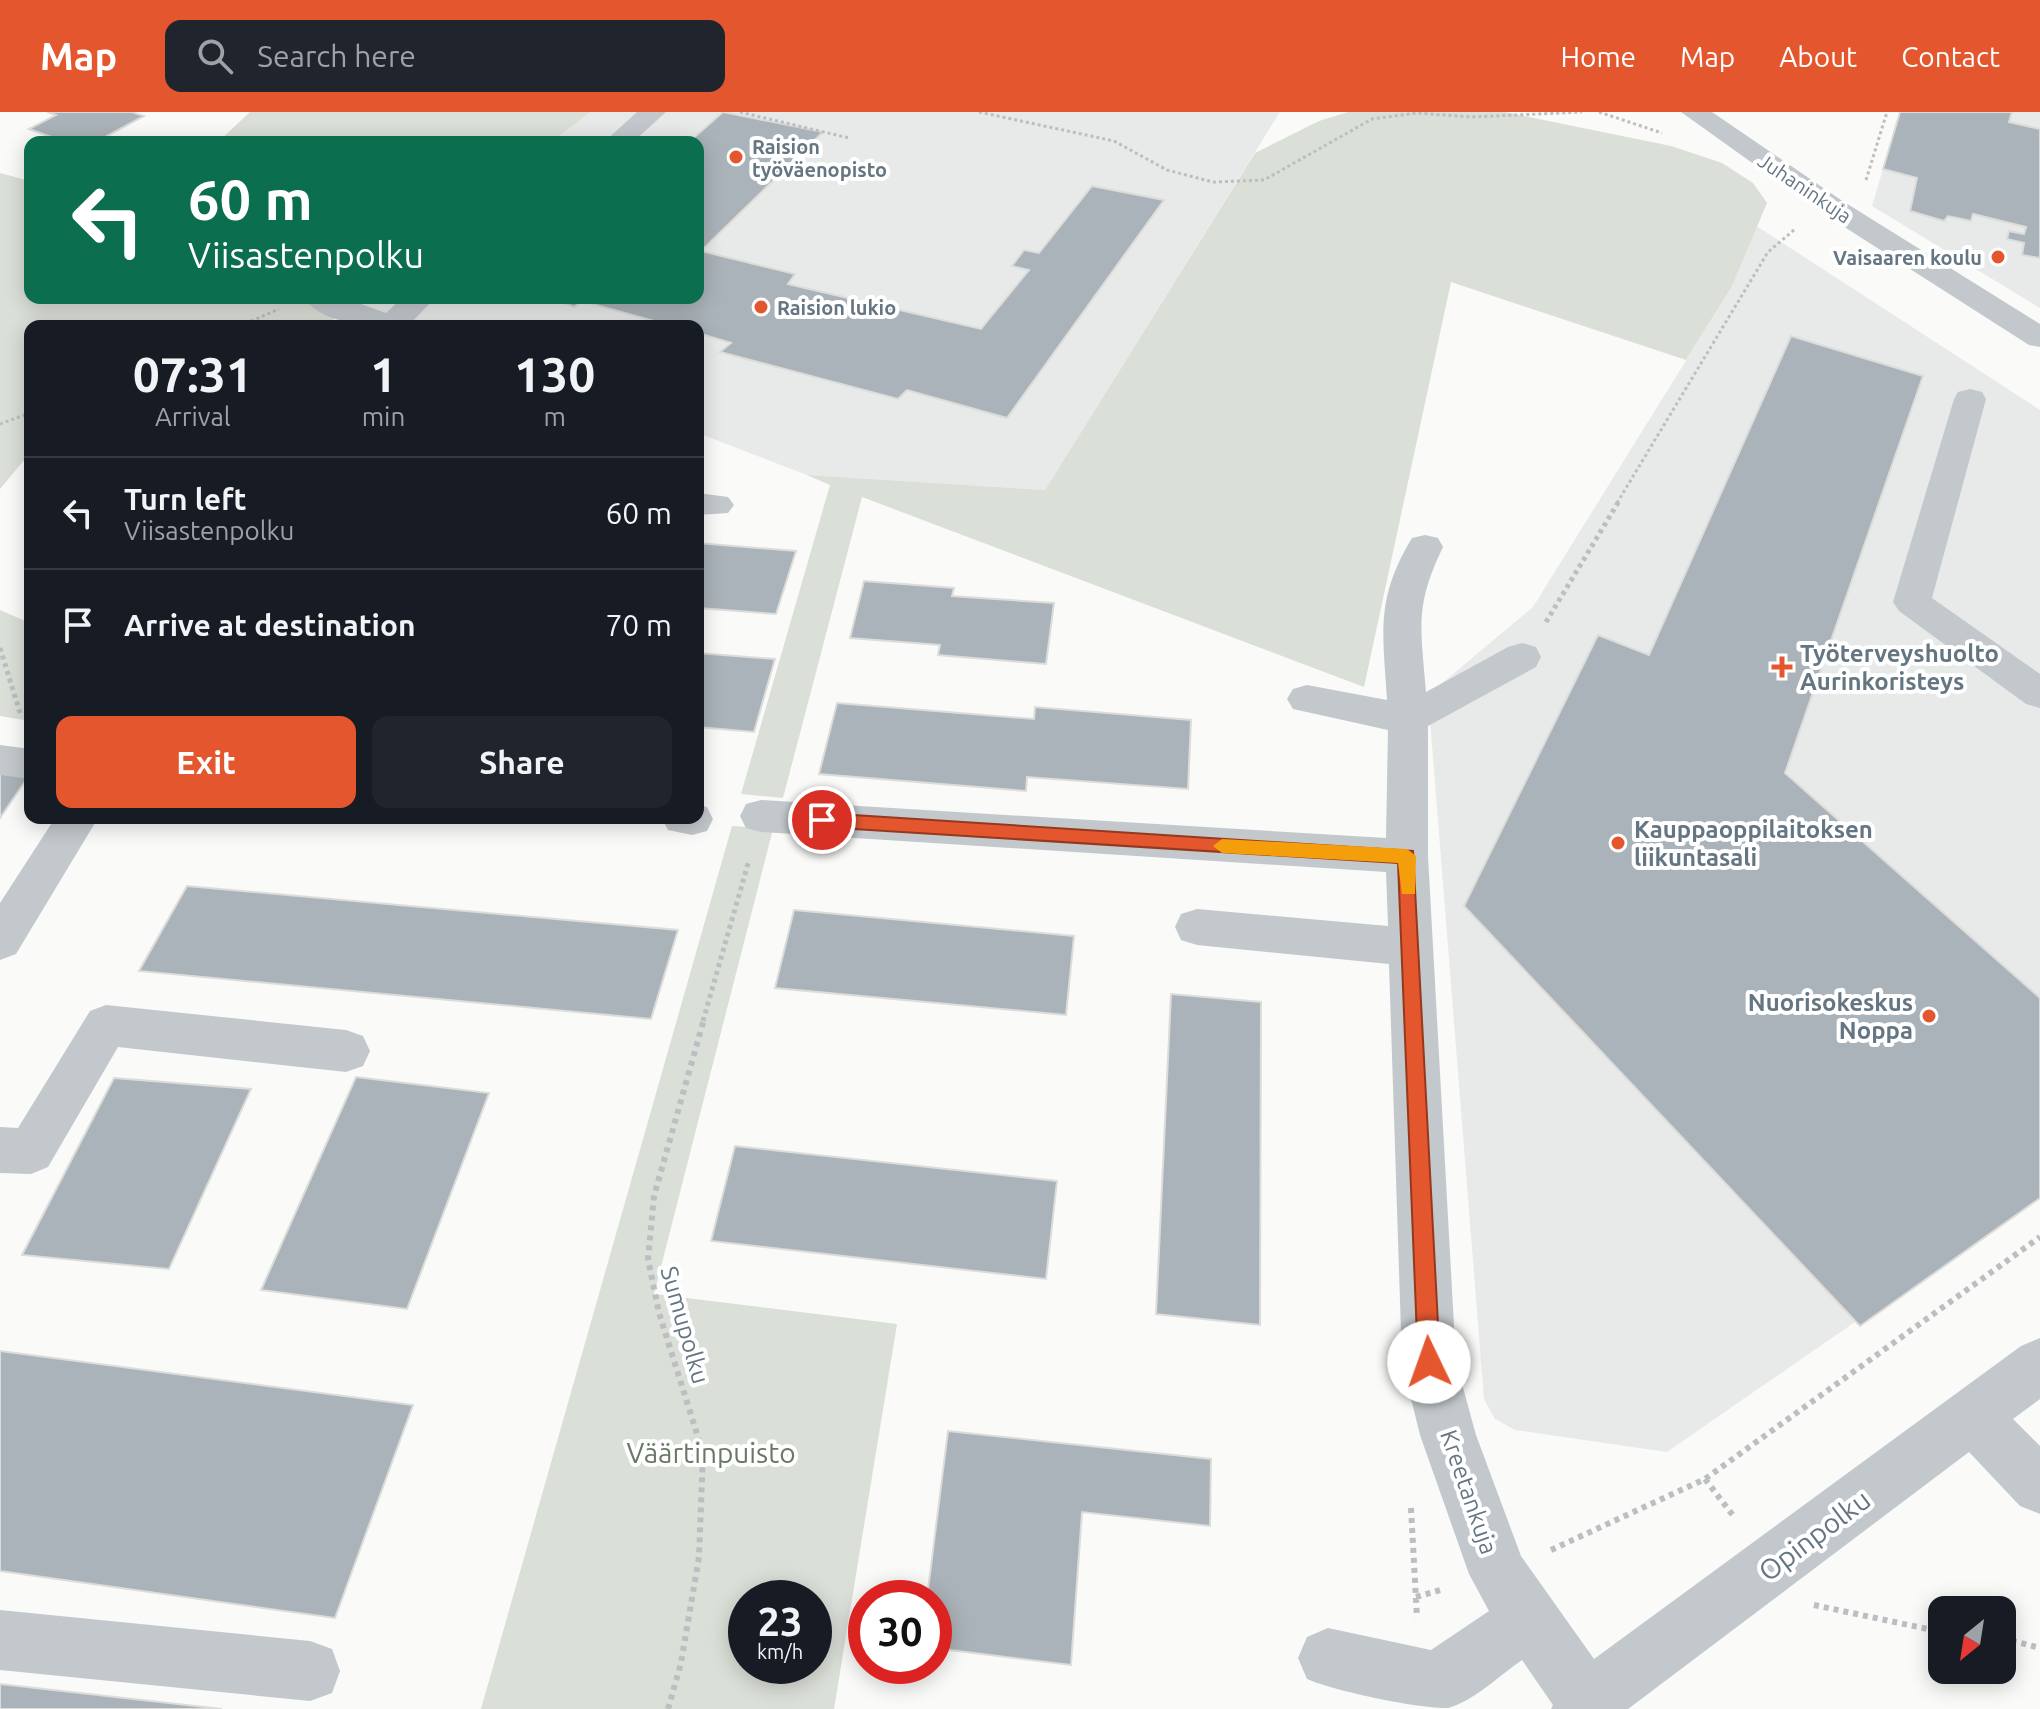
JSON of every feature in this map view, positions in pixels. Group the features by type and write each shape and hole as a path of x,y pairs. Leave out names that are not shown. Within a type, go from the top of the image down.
{"street":[{"path":"624,136 653,112"},
{"name":"Juhaninkuja","path":"1694,112 1831,206 2040,338"},
{"path":"332,304 373,320"},
{"path":"396,320 414,304"},
{"path":"1970,399 1912,602 2040,694"},
{"name":"Kreetankuja","path":"1425,547 1406,585 1401,615 1408,719 1407,856 1429,1362 1448,1435 1514,1597 1584,1705"},
{"path":"1307,699 1408,719 1522,657"},
{"path":"0,760 24,763"},
{"path":"761,816 1407,856"},
{"path":"0,941 73,824"},
{"path":"1197,927 1411,947"},
{"path":"0,1150 31,1151 106,1025 346,1051"},
{"name":"Opinpolku","path":"1584,1705 2040,1365"},
{"path":"1972,1416 2040,1486"},
{"path":"1328,1658 1437,1682 1514,1597"},
{"path":"0,1640 310,1671"}],"path":[{"path":"740,112 849,138"},
{"path":"979,112 1114,141 1167,170 1213,182 1264,180 1372,119 1417,113 1472,117 1582,112"},
{"path":"1522,657 1558,604 1768,252 1805,221"},
{"path":"254,320 280,309"},
{"path":"0,424 24,415"},
{"path":"0,648 23,724"},
{"name":"Sumupolku","path":"668,1709 681,1663 699,1557 703,1453 659,1313 648,1259 650,1234 654,1196 761,816"},
{"path":"1416,1597 1514,1597 1705,1479 2040,1237"},
{"path":"2016,1642 2040,1648"}],"shaded area":[{"name":"Raision lukio","path":"590,112 1280,112 1045,490 807,475 704,435 704,320 407,320 356,304 704,304 704,136 560,136"},
{"name":"Vaisaaren koulu","path":"1900,112 2040,112 2040,308 1872,206"},
{"path":"1755,225 2040,410 2040,1194 1667,1452 1515,1430 1495,1419 1484,1399 1428,695 1533,607 1731,288"}],"green space":[{"path":"250,112 590,112 560,136 224,136"},
{"path":"1348,112 1505,112 1671,146 1722,163 1753,183 1767,203 1731,288 1686,360 1451,282 1364,687 862,497 783,798 741,794 830,485 807,475 1045,490 1255,153 1319,121"},
{"path":"0,173 24,179 24,304 345,304 333,320 24,320 24,460 0,489"},
{"path":"0,610 24,620 24,720 0,716"},
{"name":"Väärtinpuisto","path":"732,826 773,829 654,1294 897,1324 855,1580 848,1580 848,1623 834,1709 481,1709"}],"building":[{"path":"47,112 132,112 144,116 107,136 48,136 29,129 56,115"},
{"name":"Raision lukio","path":"723,112 823,132 704,248 704,136 696,136"},
{"name":"Vaisaaren koulu","path":"1900,112 2012,112 2009,122 2040,129 2040,258 2022,255 2024,243 2007,239 2009,231 2024,234 2026,227 1973,214 1971,221 1948,216 1944,221 1910,211 1917,178 1883,169"},
{"name":"Raision lukio","path":"1092,186 1164,200 1007,418 907,390 898,399 720,352 731,343 704,335 704,320 650,320 593,304 704,304 704,252 795,274 788,284 981,329 1029,270 1012,266 1024,250 1039,253"},
{"path":"1791,336 1923,376 1785,773 2040,998 2040,1198 1860,1326 1464,906 1598,635 1649,655"},
{"path":"704,543 796,551 776,614 704,608"},
{"path":"864,581 954,588 952,596 1054,603 1046,664 938,655 940,645 850,638"},
{"path":"704,653 775,659 754,732 704,728"},
{"path":"837,703 1034,719 1035,707 1191,720 1188,789 1027,777 1026,791 819,774"},
{"path":"0,764 24,766 24,783 0,818"},
{"path":"187,886 678,930 651,1019 139,971"},
{"path":"794,910 1074,936 1066,1015 775,988"},
{"path":"1171,994 1261,1002 1260,1325 1156,1314"},
{"path":"356,1077 489,1093 407,1309 261,1290"},
{"path":"114,1078 251,1089 169,1269 22,1255"},
{"path":"735,1146 1057,1181 1046,1279 711,1241"},
{"path":"0,1351 413,1405 335,1618 0,1571"},
{"path":"948,1431 1211,1459 1210,1526 1082,1512 1071,1665 952,1650 952,1580 929,1580"},
{"path":"0,1684 222,1709 0,1709"}],"slow traffic":[{"path":"1222,846 1407,856 1408,889"}],"place":[{"name":"Raision työväenopisto","path":"736,157"},
{"name":"Vaisaaren koulu","path":"1998,257"},
{"name":"Raision lukio","path":"761,307"},
{"name":"Työterveyshuolto Aurinkoristeys","path":"1782,667"},
{"name":"Kauppaoppilaitoksen liikuntasali","path":"1618,843"},
{"name":"Nuorisokeskus Noppa","path":"1929,1016"}],"route":[{"path":"822,820 1407,856 1429,1362"}]}
